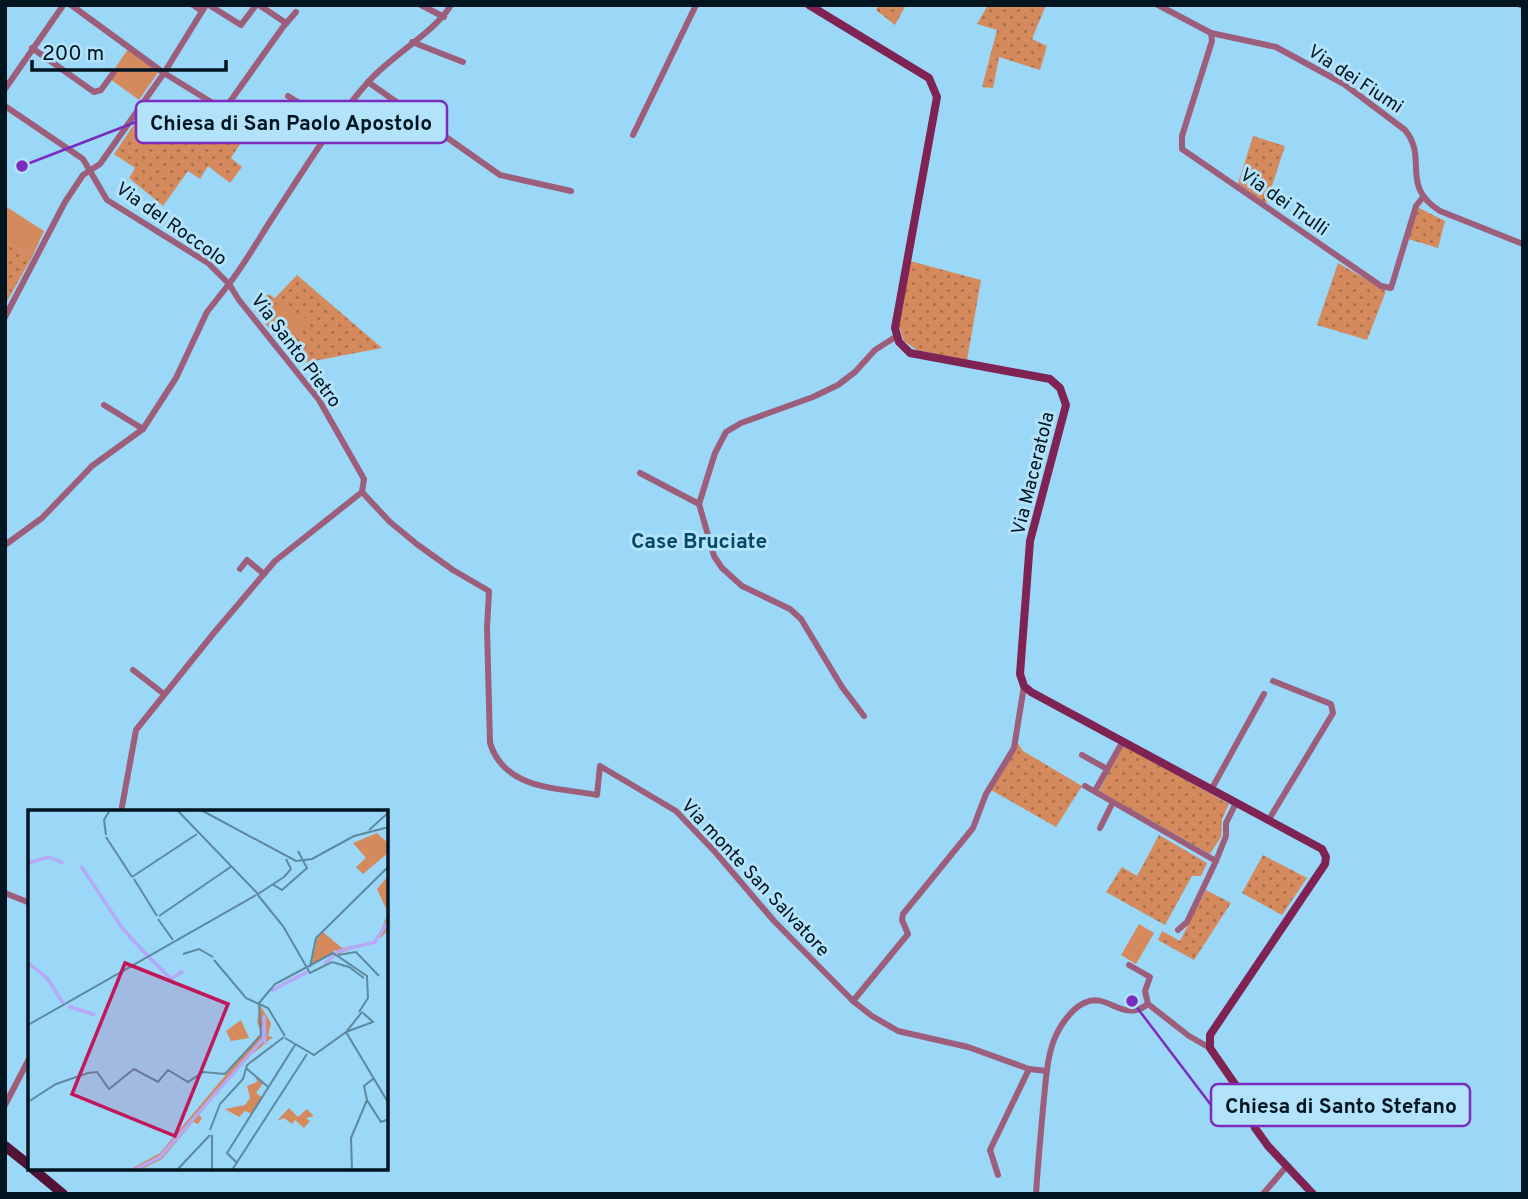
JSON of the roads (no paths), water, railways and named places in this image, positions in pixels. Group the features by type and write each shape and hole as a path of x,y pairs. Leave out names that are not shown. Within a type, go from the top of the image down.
{"main road":[{"path":"5,1146 28,1165"},
{"path":"36,1171 63,1194"}],"street":[{"path":"71,5 164,73 224,110 296,12"},
{"path":"193,5 206,7 241,25 260,6 286,23"},
{"path":"421,5 444,17"},
{"name":"Via Santo Pietro","path":"362,492 364,479 319,400 229,284 368,82 392,58 444,17 451,5"},
{"path":"633,135 696,5"},
{"path":"808,5 929,78 935,88 937,110 895,328 897,336 875,350 855,372 838,385 741,423 726,432 715,453 699,504 714,556 722,568 742,586 790,609 801,619 842,687 864,716"},
{"name":"Via dei Fiumi","path":"1158,5 1212,33 1276,47 1344,84 1405,130 1415,147 1416,181 1423,197"},
{"path":"5,89 62,7"},
{"path":"5,317 65,202 83,174 100,164 164,73 206,7"},
{"name":"Via dei Trulli","path":"1212,33 1212,41 1182,136 1182,149 1381,286 1391,288 1416,206 1423,197"},
{"path":"412,42 463,62"},
{"path":"32,48 94,92 101,90 114,72"},
{"path":"368,82 500,174 571,191"},
{"path":"288,96 336,126"},
{"name":"Via del Roccolo","path":"5,106 83,159 107,200 208,263 229,284"},
{"path":"1423,197 1440,211 1523,244"},
{"path":"5,545 42,518 93,466 143,429 176,378 207,312 229,284"},
{"name":"Via Maceratola","path":"897,336 910,353 1050,379 1060,388 1066,405 1030,541 1020,674 1024,685"},
{"path":"104,405 143,429"},
{"path":"640,473 699,504"},
{"path":"121,810 136,730 275,561 362,492"},
{"name":"Via monte San Salvatore","path":"362,492 390,522 418,545 489,591 487,628 490,743 494,756 506,771 523,781 597,794 600,766 676,811 774,921 853,1001"},
{"path":"240,569 247,560 264,574"},
{"path":"133,670 164,694"},
{"path":"1268,821 1333,713 1331,704 1273,681"},
{"path":"1024,685 1031,692 1322,849 1326,857 1325,864 1210,1035 1210,1048"},
{"path":"1024,685 1014,748 986,794 973,828 903,914 902,920 908,934 853,1001 898,1031 968,1047 1029,1069 1047,1071"},
{"path":"1211,790 1264,694"},
{"path":"1096,789 1123,741"},
{"path":"1082,755 1107,769"},
{"path":"1085,786 1216,861"},
{"path":"1100,828 1113,802"},
{"path":"1178,930 1187,922 1216,861 1226,836 1226,823 1236,803"},
{"path":"5,893 28,902"},
{"path":"1129,965 1150,977 1145,991 1148,1004 1189,1036 1210,1048 1237,1087 1255,1128 1286,1167 1313,1194"},
{"path":"1036,1194 1047,1071 1054,1039 1070,1014 1084,1003 1096,999 1130,1012 1139,1011 1148,1004"},
{"path":"5,1105 28,1062"},
{"path":"998,1175 990,1150 1029,1069"},
{"path":"1263,1194 1286,1167"}],"place":[{"name":"Chiesa di San Paolo Apostolo","path":"22,166"},
{"name":"Chiesa di Santo Stefano","path":"1132,1001"}],"district":[{"name":"Case Bruciate","path":"699,541"}]}
